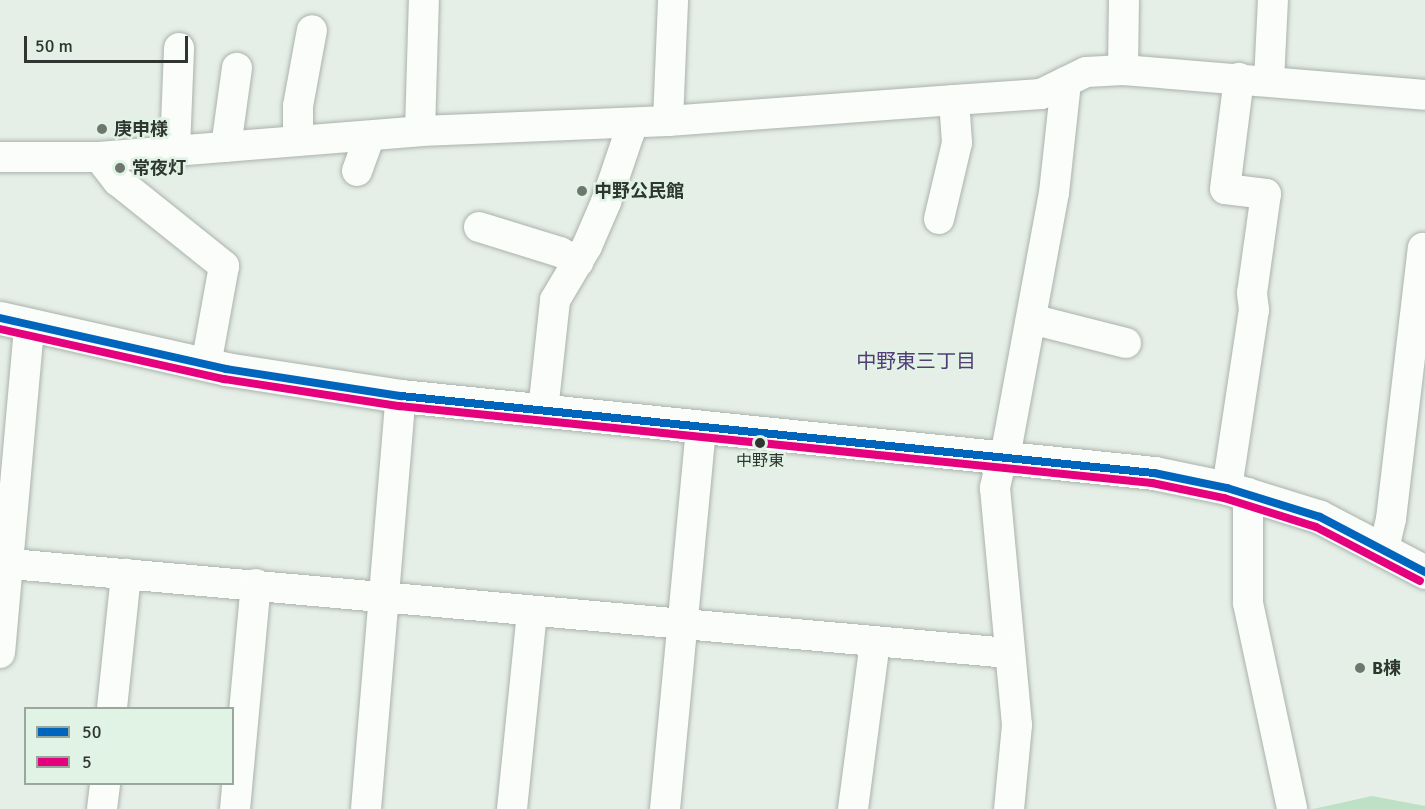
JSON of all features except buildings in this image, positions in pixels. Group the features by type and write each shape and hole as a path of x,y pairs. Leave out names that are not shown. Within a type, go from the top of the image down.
{"main road":[{"path":"14,322 206,365 401,396 701,429 1154,473 1238,490 1320,517 1425,572"}],"street":[{"path":"420,131 424,0"},
{"path":"668,121 673,0"},
{"path":"1123,70 1124,0"},
{"path":"1269,81 1273,0"},
{"path":"297,141 298,105 312,30"},
{"path":"175,149 179,48"},
{"path":"226,147 237,68"},
{"path":"0,157 99,157 175,149 420,131 668,121 1041,94 1086,72 1123,70 1425,95"},
{"path":"1239,78 1225,189 1266,194 1252,293 1254,310 1238,490 1248,603 1292,809"},
{"path":"1009,809 1017,725 995,488 1004,457 1054,193 1066,82"},
{"path":"939,219 957,143 954,100"},
{"path":"543,411 555,300 578,262 606,202 629,134 627,123"},
{"path":"357,171 370,136"},
{"path":"99,157 118,181 224,266 206,365"},
{"path":"479,227 560,252 578,262"},
{"path":"1384,549 1414,400 1412,289 1423,248"},
{"path":"1031,319 1126,343"},
{"path":"0,653 14,322"},
{"path":"366,809 401,396"},
{"path":"665,809 701,429"},
{"path":"5,563 384,596 875,643 1009,652"},
{"path":"112,707 126,574"},
{"path":"235,809 256,585"},
{"path":"512,809 532,611"},
{"path":"854,809 875,643"},
{"path":"102,809 105,785"}],"green space":[{"path":"1372,796 1425,806 1425,809 1313,809"}],"transit line":[{"name":"50","path":"0,318 226,369 401,396 1154,473 1227,488 1320,517 1425,572"},
{"name":"5","path":"0,329 224,379 399,406 1152,483 1224,498 1316,527 1420,581"}],"place":[{"name":"庚申様","path":"102,129"},
{"name":"常夜灯","path":"120,168"},
{"name":"中野公民館","path":"582,191"},
{"name":"中野東","path":"760,443"},
{"name":"B棟","path":"1360,668"}],"district":[{"name":"中野東三丁目","path":"916,361"}]}
